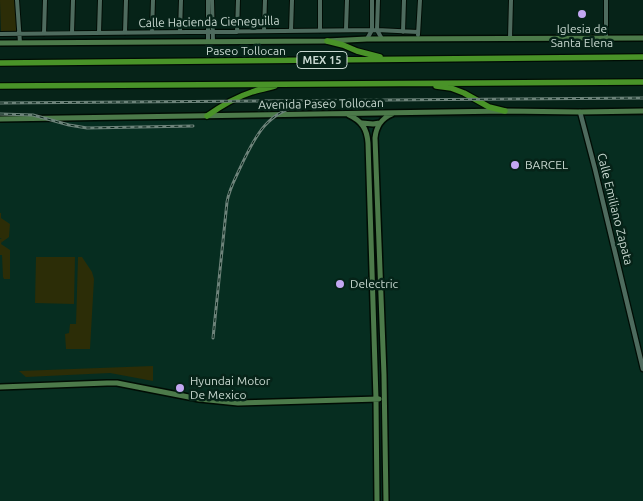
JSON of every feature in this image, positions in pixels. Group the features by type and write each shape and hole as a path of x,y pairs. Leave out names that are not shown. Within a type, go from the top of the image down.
{"highway":[{"path":"327,41 357,51 392,59"},
{"name":"Paseo Tollocan","path":"0,63 642,56"},
{"name":"MEX 15","path":"0,86 643,82"},
{"path":"430,83 436,86 451,88 489,107 505,111"},
{"path":"207,116 245,94 284,84"}],"main road":[{"path":"0,43 510,38 643,39"},
{"name":"Avenida Paseo Tollocan","path":"0,119 398,112 643,111"},
{"path":"386,501 375,138 380,123 387,116 398,112"},
{"path":"346,114 362,123 380,123"},
{"path":"362,123 368,136 370,175 377,501"},
{"path":"0,388 117,383 199,399 238,403 384,400"}],"street":[{"path":"17,0 20,43"},
{"path":"44,34 45,0"},
{"path":"72,33 73,0"},
{"path":"99,33 100,0"},
{"path":"125,33 126,0"},
{"path":"152,32 153,0"},
{"path":"180,32 181,0"},
{"path":"208,0 210,41"},
{"path":"210,32 212,0"},
{"path":"237,32 238,0"},
{"path":"264,31 265,0"},
{"path":"291,31 292,0"},
{"path":"320,0 320,31"},
{"path":"346,30 347,0"},
{"path":"367,39 372,30 372,0"},
{"path":"378,0 377,30 382,39"},
{"path":"404,0 404,32"},
{"path":"418,39 420,0"},
{"path":"510,38 511,0"},
{"path":"606,0 606,38"},
{"name":"Calle Hacienda Cieneguilla","path":"0,34 346,30 418,32"},
{"path":"12,34 12,43"},
{"name":"Calle Emiliano Zapata","path":"580,112 643,369"},
{"path":"370,175 376,175"},
{"path":"371,210 377,210"},
{"path":"372,279 380,280"}],"shaded area":[{"path":"0,0 15,0 17,32 1,32"},
{"path":"643,116 643,501 0,501 0,122"},
{"path":"0,213 1,218 10,224 9,237 2,241 1,244 10,250 10,279 4,279 3,277 2,255 0,255 0,239 2,239 0,238"},
{"path":"36,257 75,257 74,304 35,303"},
{"path":"78,257 82,257 92,272 94,279 90,349 66,349 65,334 69,333 70,324 76,324"},
{"path":"153,366 153,381 110,373 26,377 19,371"}],"railway":[{"path":"0,103 643,98"},
{"path":"213,338 227,202 231,188 252,144 272,118 292,107 305,104"},
{"path":"0,114 33,115 87,128 193,126"}],"place":[{"name":"Iglesia de Santa Elena","path":"582,14"},
{"name":"BARCEL","path":"515,165"},
{"name":"Delectric","path":"340,284"},
{"name":"Hyundai Motor De Mexico","path":"180,388"}]}
